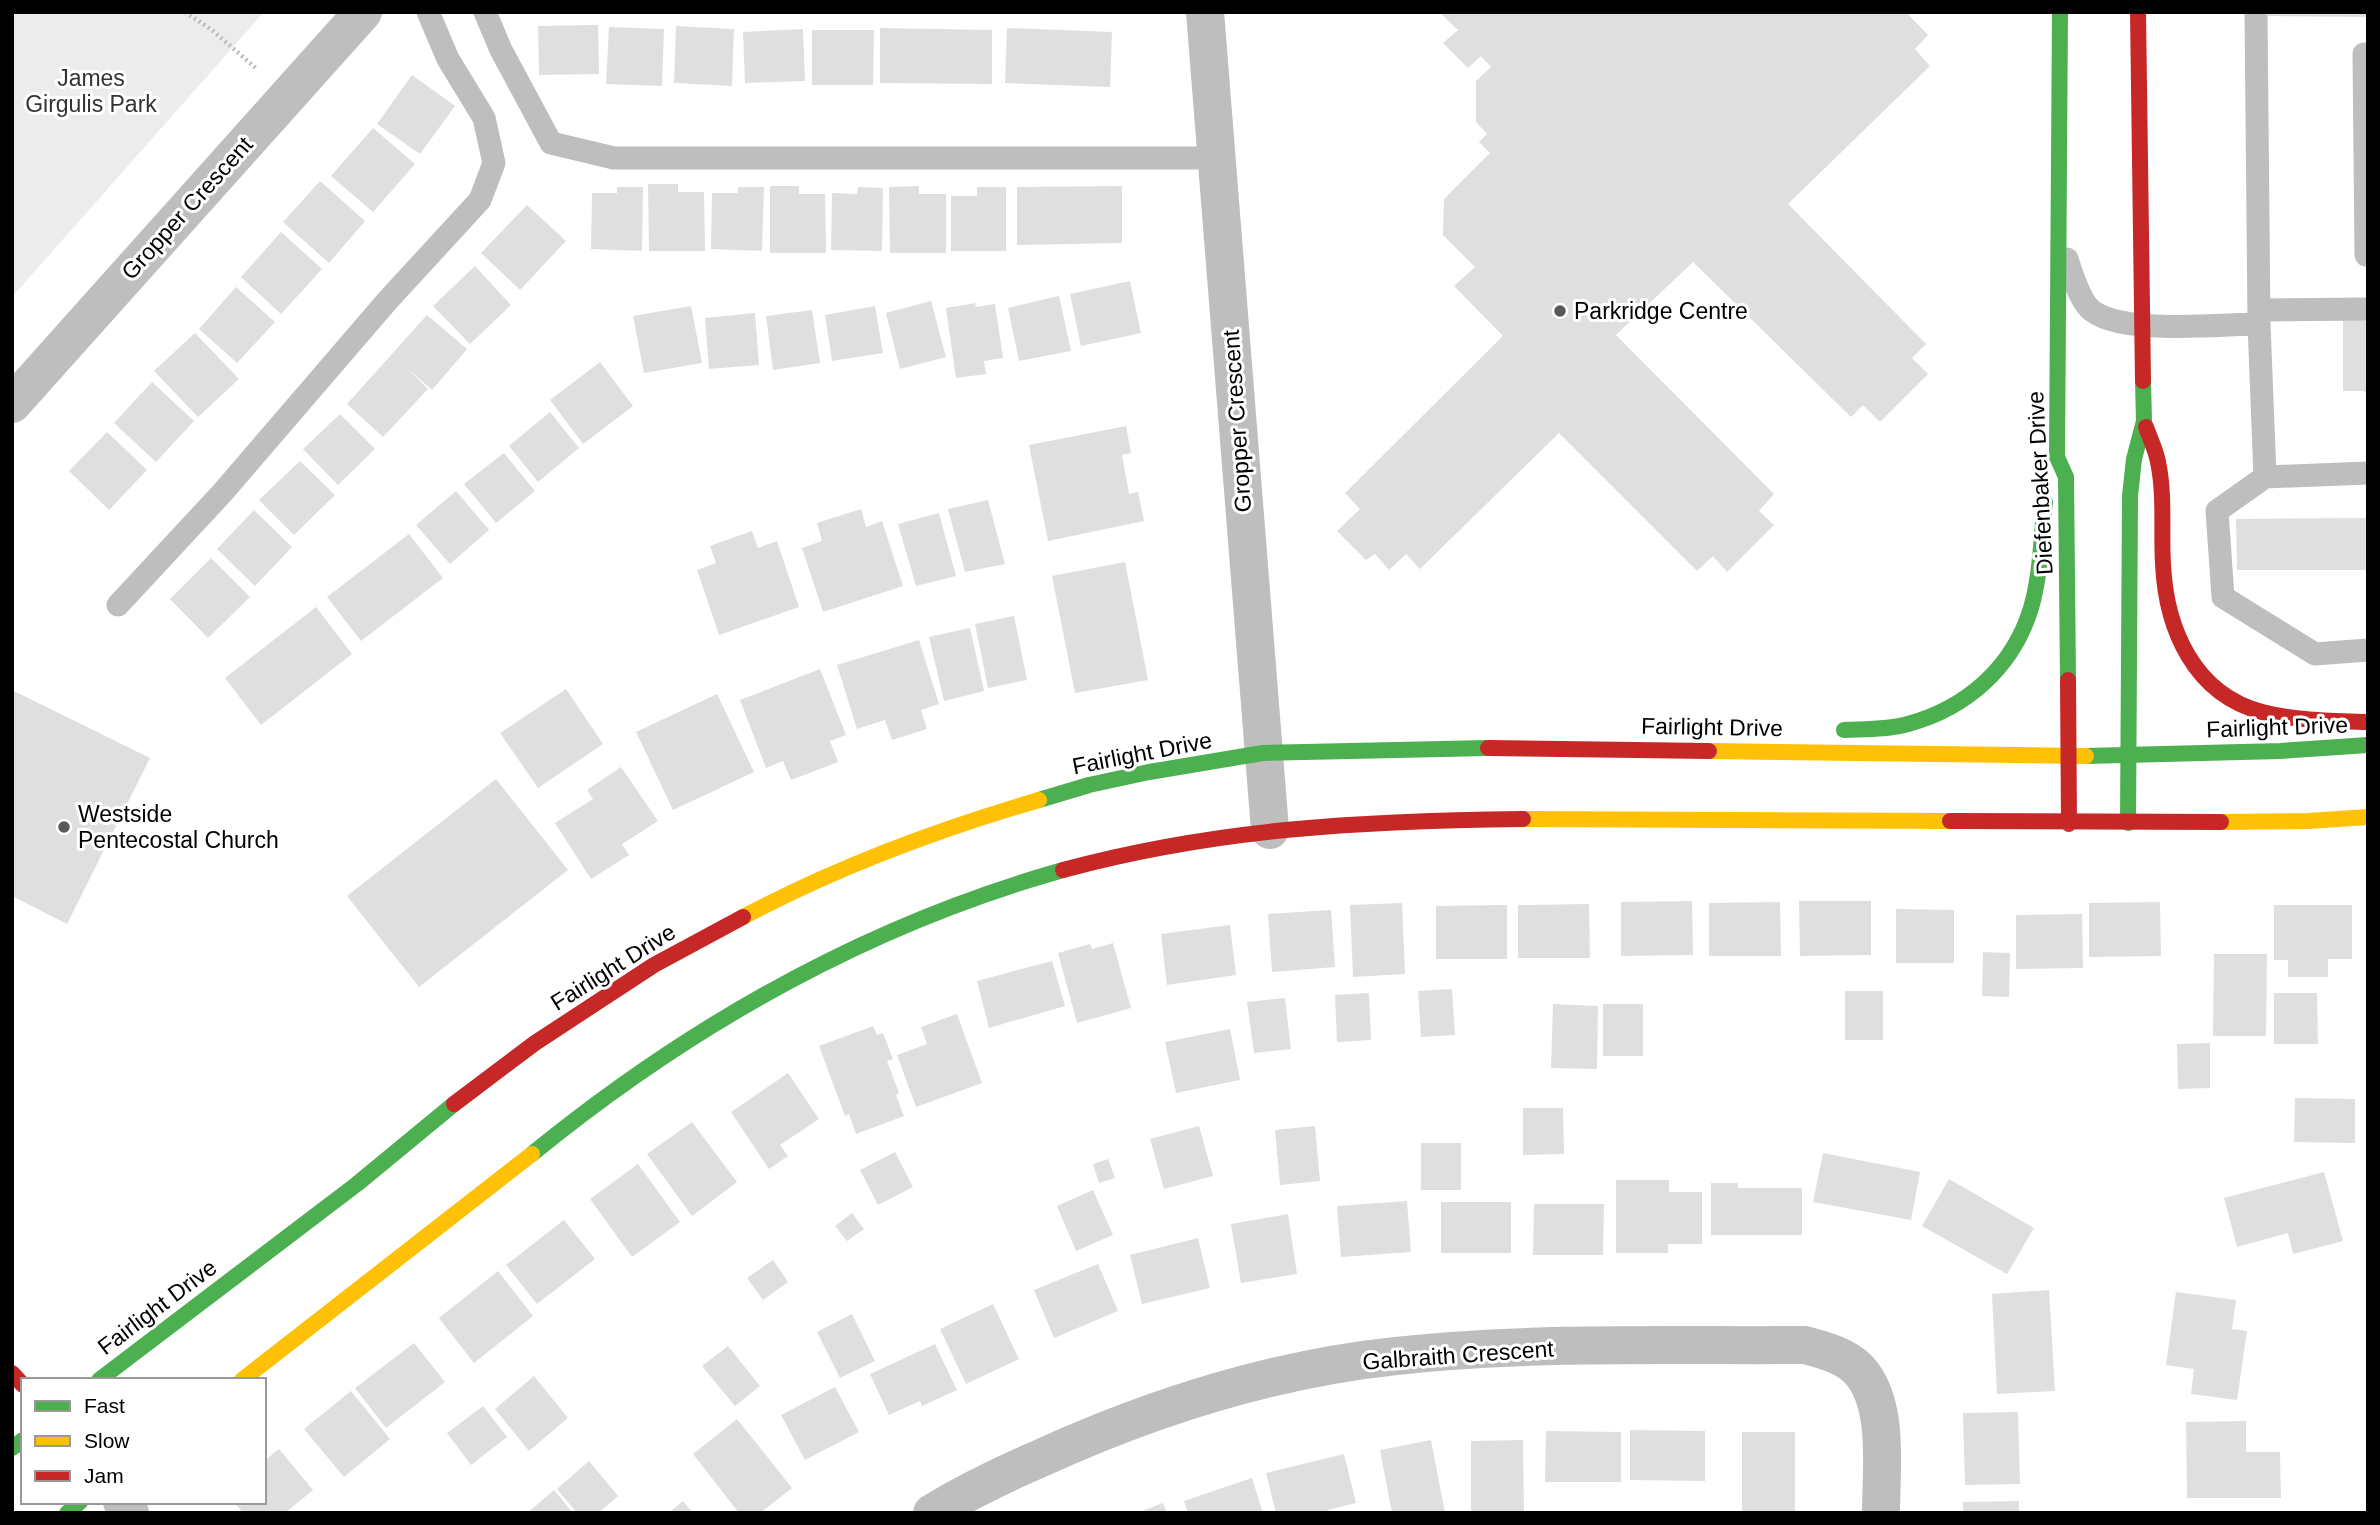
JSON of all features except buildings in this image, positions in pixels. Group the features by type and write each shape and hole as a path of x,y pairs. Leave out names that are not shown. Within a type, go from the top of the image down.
{"main road":[{"name":"Diefenbaker Drive","path":"2060,12 2057,457 2066,477 2067,503 2068,824"},
{"path":"2128,823 2130,496 2134,458 2144,421 2138,12"},
{"path":"2144,421 2157,461 2169,617 2187,659 2204,680 2253,709 2286,717 2368,722"},
{"path":"1833,730 1908,724 1948,710 1986,685 2010,656 2028,619 2037,584 2048,482 2057,457"},
{"path":"1743,750 1796,737"},
{"name":"Fairlight Drive","path":"102,1378 357,1184 443,1112 535,1043 654,965 781,897 840,869 958,824 1101,783 1263,753 1482,748 2069,756 2280,751 2368,745"},
{"path":"245,1378 358,1293 615,1088 698,1032 793,979 892,934 957,907 1091,863 1152,848 1270,830 1350,824 1689,818 2068,824 2295,821 2368,817"}],"street":[{"name":"Gropper Crescent","path":"12,404 363,12"},
{"name":"Gropper Crescent","path":"1205,12 1270,830"},
{"name":"Galbraith Crescent","path":"932,1513 1009,1472 1135,1418 1192,1399 1323,1367 1394,1356 1513,1347 1805,1345 1835,1353 1858,1369 1874,1395 1881,1428 1881,1513"}],"lane":[{"path":"118,606 223,492 388,300 480,200 494,163 484,118 448,59 428,12"},
{"path":"485,12 501,50 551,143 614,158 1216,158"},
{"path":"2256,12 2259,317 2265,477"},
{"path":"2364,54 2365,255"},
{"path":"2058,232 2073,276 2091,310 2115,321 2143,326 2368,309"},
{"path":"2368,473 2265,477 2217,512 2222,597 2315,654 2368,650"}],"path":[{"path":"185,12 212,30 288,96"}],"green space":[{"name":"James Girgulis Park","path":"12,12 264,12 12,297"}],"traffic: fast":[{"path":"2060,12 2057,457 2066,477 2068,680"},
{"path":"2128,823 2130,496 2134,459 2144,421 2143,381"},
{"path":"1844,730 1892,727 1929,717 1968,696 2000,666 2023,629 2031,608 2039,569 2045,502"},
{"path":"2086,756 2280,751 2368,745"},
{"path":"1039,800 1089,785 1149,772 1263,753 1488,748"},
{"path":"532,1154 654,1063 783,985 851,950 920,920 1063,870"},
{"path":"102,1378 357,1184 454,1104"},
{"path":"12,1448 21,1441"},
{"path":"67,1513 78,1504"}],"traffic: slow":[{"path":"1709,751 2086,756"},
{"path":"743,917 814,882 888,851 1039,800"},
{"path":"2221,822 2368,817"},
{"path":"1523,819 1950,821"},
{"path":"245,1378 532,1154"}],"traffic: jam":[{"path":"2138,12 2143,381"},
{"path":"2146,427 2156,453 2160,474 2165,588 2170,612 2188,656 2218,690 2238,703 2262,712 2302,719 2368,722"},
{"path":"2068,680 2069,824"},
{"path":"1488,748 1709,751"},
{"path":"1063,870 1121,856 1234,836 1348,825 1523,819"},
{"path":"1950,821 2221,822"},
{"path":"454,1104 535,1043 654,965 743,917"},
{"path":"12,1373 21,1383"}],"place":[{"name":"Parkridge Centre","path":"1560,311"},
{"name":"Westside Pentecostal Church","path":"64,827"}]}
